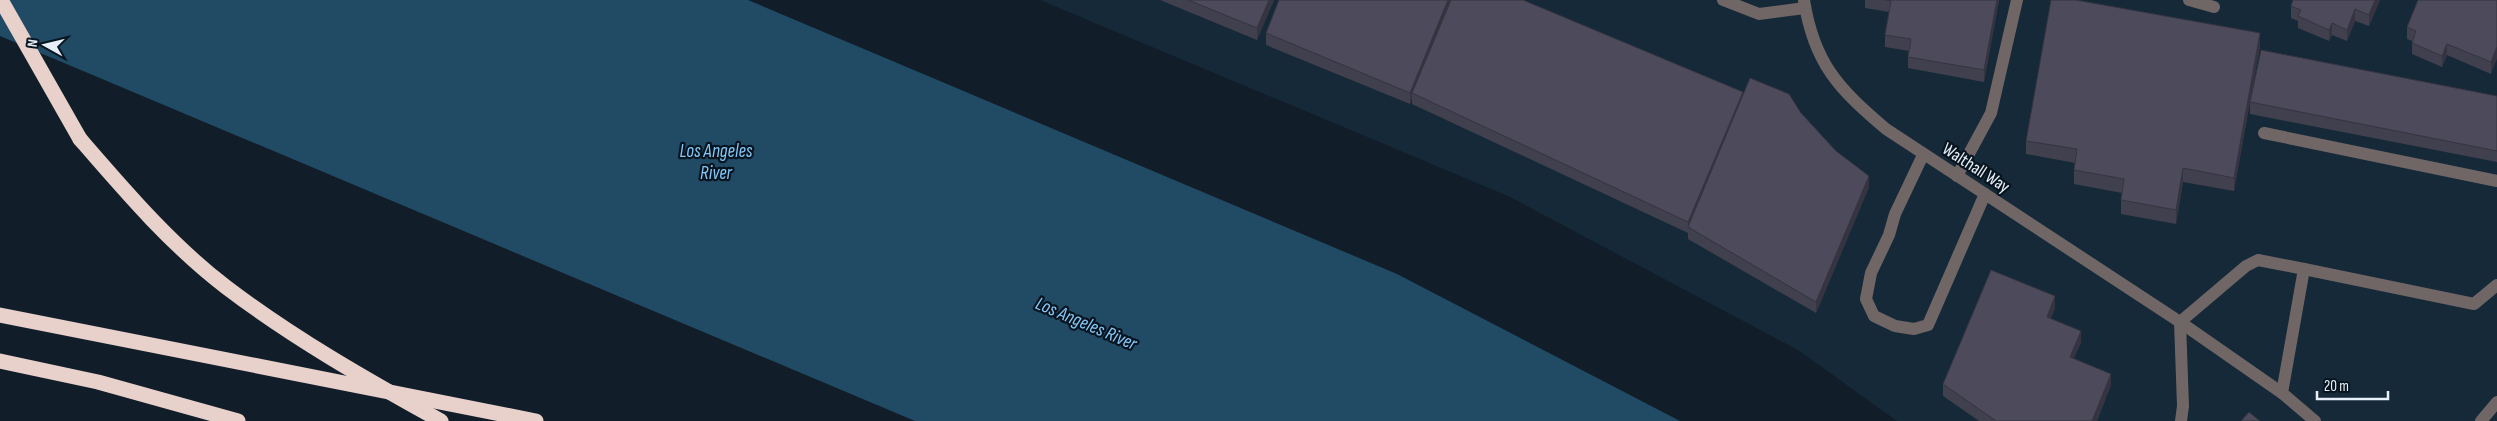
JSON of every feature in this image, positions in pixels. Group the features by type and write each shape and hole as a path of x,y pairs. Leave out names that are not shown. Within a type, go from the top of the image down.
{"highway":[{"path":"1,0 80,139 124,191 174,242 225,287 306,343 441,421"},
{"path":"13,0 80,139"},
{"path":"0,315 536,421"},
{"path":"0,361 98,382 238,421"}],"street":[{"path":"1723,0 1759,14 1805,4"},
{"path":"1957,176 1991,113 2017,0"},
{"path":"2189,0 2214,6"},
{"name":"Walthall Way","path":"1805,4 1820,58 1850,99 1886,130 2180,322 2282,393 2315,421"},
{"path":"2264,133 2497,181"},
{"path":"1923,155 1895,214 1889,235 1871,274 1866,299 1874,316 1902,327 1914,329 1928,325 1985,194"},
{"path":"2181,421 2183,406 2180,322 2246,266 2258,260 2474,304 2497,285"},
{"path":"2282,393 2304,269"},
{"path":"2481,421 2497,402"}],"shaded area":[{"path":"1040,0 2497,0 2497,421 1897,421 1798,350 1508,196"}],"water":[{"name":"Los Angeles River","path":"0,0 748,0 1397,274 1680,421 915,421 0,36"}],"building":[{"path":"1188,0 1269,0 1257,28"},
{"path":"1279,0 1448,0 1410,93 1266,33"},
{"path":"1451,0 1523,0 1743,92 1688,222 1412,93"},
{"path":"1885,0 1997,0 1984,70 1908,57 1911,39 1885,35 1891,1"},
{"path":"2051,0 2076,0 2260,33 2234,178 2183,168 2176,210 2121,200 2124,179 2074,170 2077,149 2026,141"},
{"path":"2293,0 2375,0 2369,15 2355,9 2347,30 2332,23 2329,30 2298,16 2301,10 2291,6"},
{"path":"2418,0 2497,0 2497,47 2491,62 2447,44 2442,56 2412,43 2416,31 2407,27"},
{"path":"2261,50 2497,96 2497,151 2250,102"},
{"path":"1750,78 1789,94 1801,113 1836,151 1869,176 1816,302 1688,227"},
{"path":"1991,270 2055,296 2047,317 2081,331 2070,357 2111,374 2092,421 1996,421 1943,384"},
{"path":"2249,412 2260,421 2241,421"}]}
